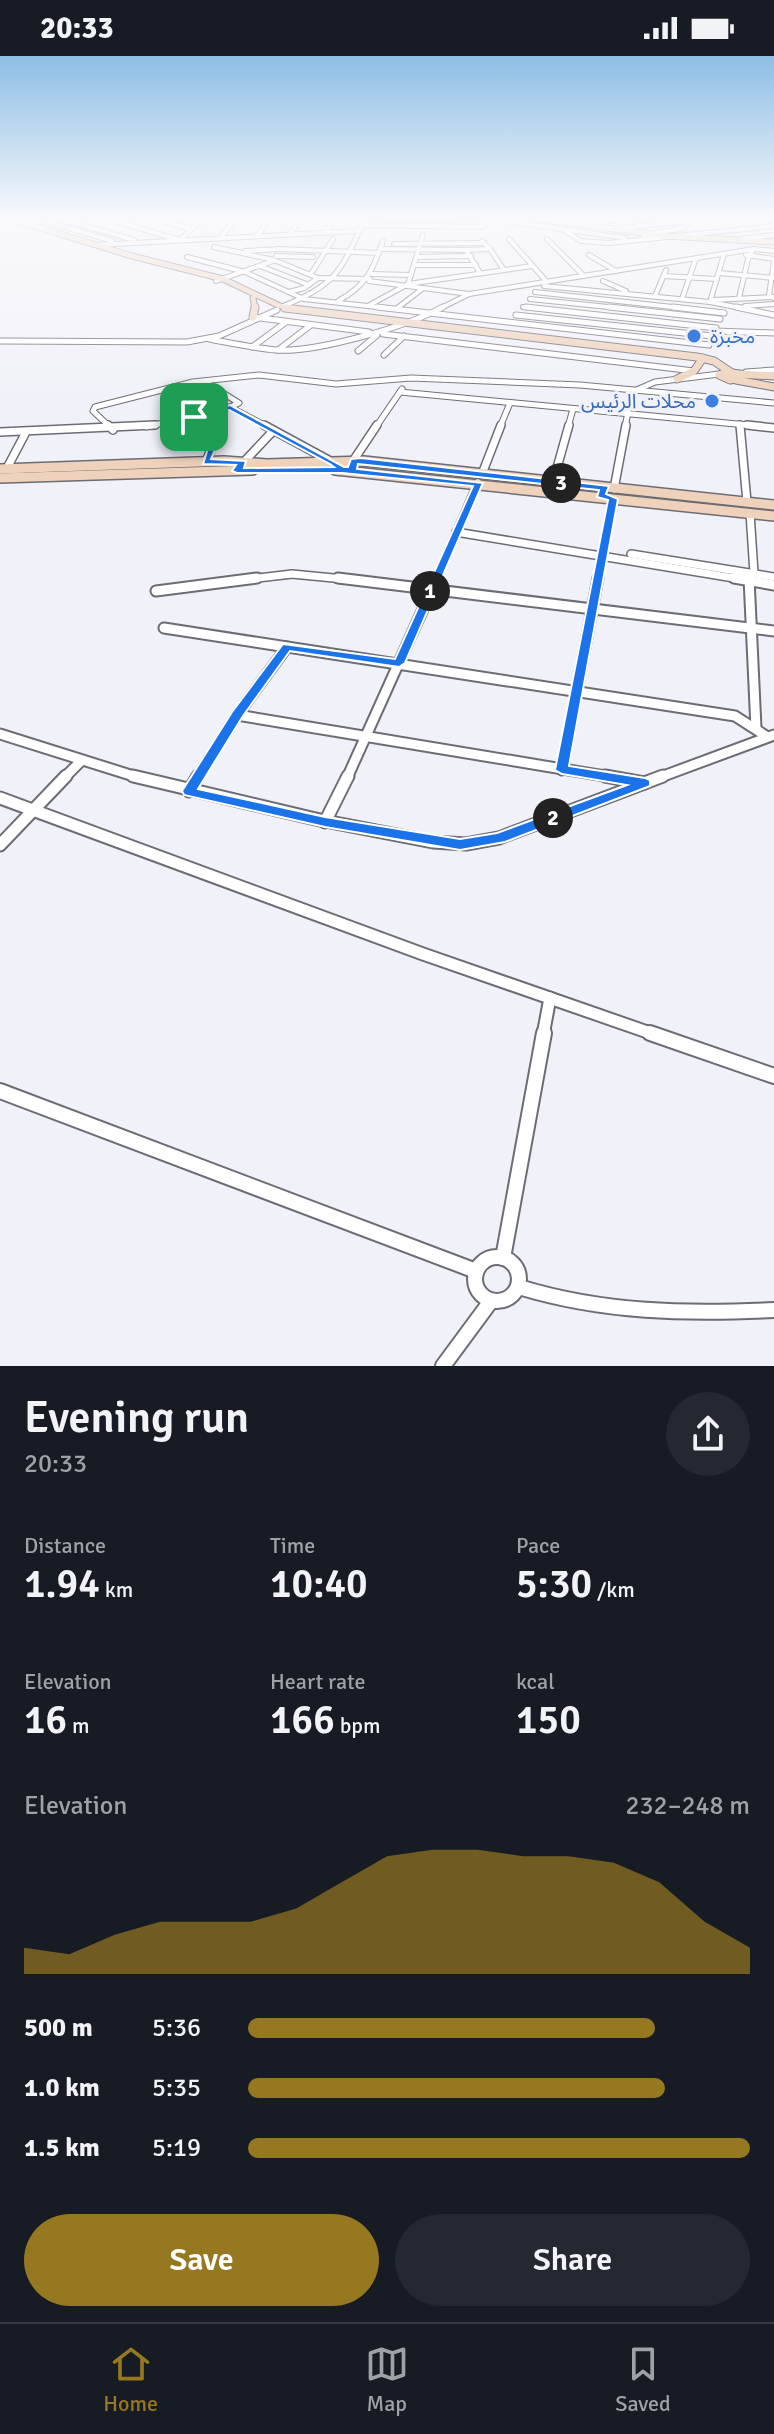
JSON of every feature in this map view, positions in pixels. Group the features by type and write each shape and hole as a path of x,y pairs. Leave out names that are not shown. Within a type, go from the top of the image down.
{"street":[{"path":"213,278 278,308"},
{"path":"213,278 278,308 410,323 698,365 705,372 774,378"},
{"path":"220,280 226,278"},
{"path":"258,278 304,299 709,345"},
{"path":"291,278 309,285"},
{"path":"289,292 318,278"},
{"path":"209,339 304,299 336,278"},
{"path":"336,302 352,294 370,278"},
{"path":"371,278 422,289 469,294 544,284 711,301 774,297"},
{"path":"406,285 409,278"},
{"path":"368,306 406,285 448,278"},
{"path":"540,278 544,284"},
{"path":"509,322 544,284 573,278"},
{"path":"655,296 663,278"},
{"path":"682,299 690,278"},
{"path":"711,301 717,278"},
{"path":"739,298 744,278"},
{"path":"773,278 769,295 774,297"},
{"path":"603,281 631,295"},
{"path":"396,309 422,289"},
{"path":"535,292 724,313"},
{"path":"352,294 382,299"},
{"path":"0,341 161,344 209,339 278,350 312,347 410,323 469,294"},
{"path":"606,333 631,295"},
{"path":"253,298 256,318"},
{"path":"530,299 720,319"},
{"path":"711,301 729,308 774,315"},
{"path":"677,379 698,365 720,319 729,308 774,304"},
{"path":"523,307 714,332"},
{"path":"516,315 611,325 774,333"},
{"path":"256,318 592,358 698,365"},
{"path":"252,347 286,322"},
{"path":"410,323 598,346 698,365 774,387"},
{"path":"278,350 311,325"},
{"path":"312,347 336,328"},
{"path":"447,329 447,333 464,343"},
{"path":"358,351 377,333"},
{"path":"384,355 404,336"},
{"path":"592,358 598,346"},
{"path":"677,379 774,370"},
{"path":"633,390 646,384 720,374"},
{"path":"113,430 93,411 95,407 204,381 259,375 336,384 411,378 633,390 774,403"},
{"path":"349,467 411,378"},
{"path":"0,432 159,426 239,403 204,381"},
{"path":"562,770 633,390"},
{"path":"400,392 774,428"},
{"path":"325,822 368,736 510,403"},
{"path":"230,407 349,467"},
{"path":"553,482 573,409"},
{"path":"194,417 213,427 216,436 206,462"},
{"path":"740,425 747,502"},
{"path":"240,467 273,431"},
{"path":"4,468 26,432"},
{"path":"4,468 206,462 240,467 349,467 613,494 774,516"},
{"path":"0,478 334,462 349,467"},
{"path":"480,479 553,482 613,494 774,505"},
{"path":"750,513 750,628 756,728"},
{"path":"457,529 751,577 774,577"},
{"path":"156,591 292,574 774,631"},
{"path":"751,577 774,585"},
{"path":"164,628 735,716 770,735"},
{"path":"189,791 237,715 287,647"},
{"path":"237,715 645,783"},
{"path":"0,734 81,761 189,791 325,822 448,844 472,844 499,838 770,735"},
{"path":"0,845 81,761"},
{"path":"0,798 774,1076"},
{"path":"503,1258 550,998"},
{"path":"0,1091 476,1271"},
{"path":"486,1258 503,1258 516,1270 519,1287 508,1300 491,1301 478,1289 476,1271 486,1258"},
{"path":"519,1287 605,1310 676,1315 774,1310"},
{"path":"443,1366 491,1301"}],"place":[{"name":"مخبزة","path":"694,336"},
{"name":"محلات الرئيس","path":"712,401"}],"route":[{"path":"194,417 213,427 216,436 206,462 243,463 237,471 352,470 354,461 361,461 605,488 601,495 613,499 562,770 645,783 499,838 460,845 325,822 189,791 237,715 287,647 399,663 478,483 367,471 352,470 342,470 334,462 230,407 194,417"}]}
